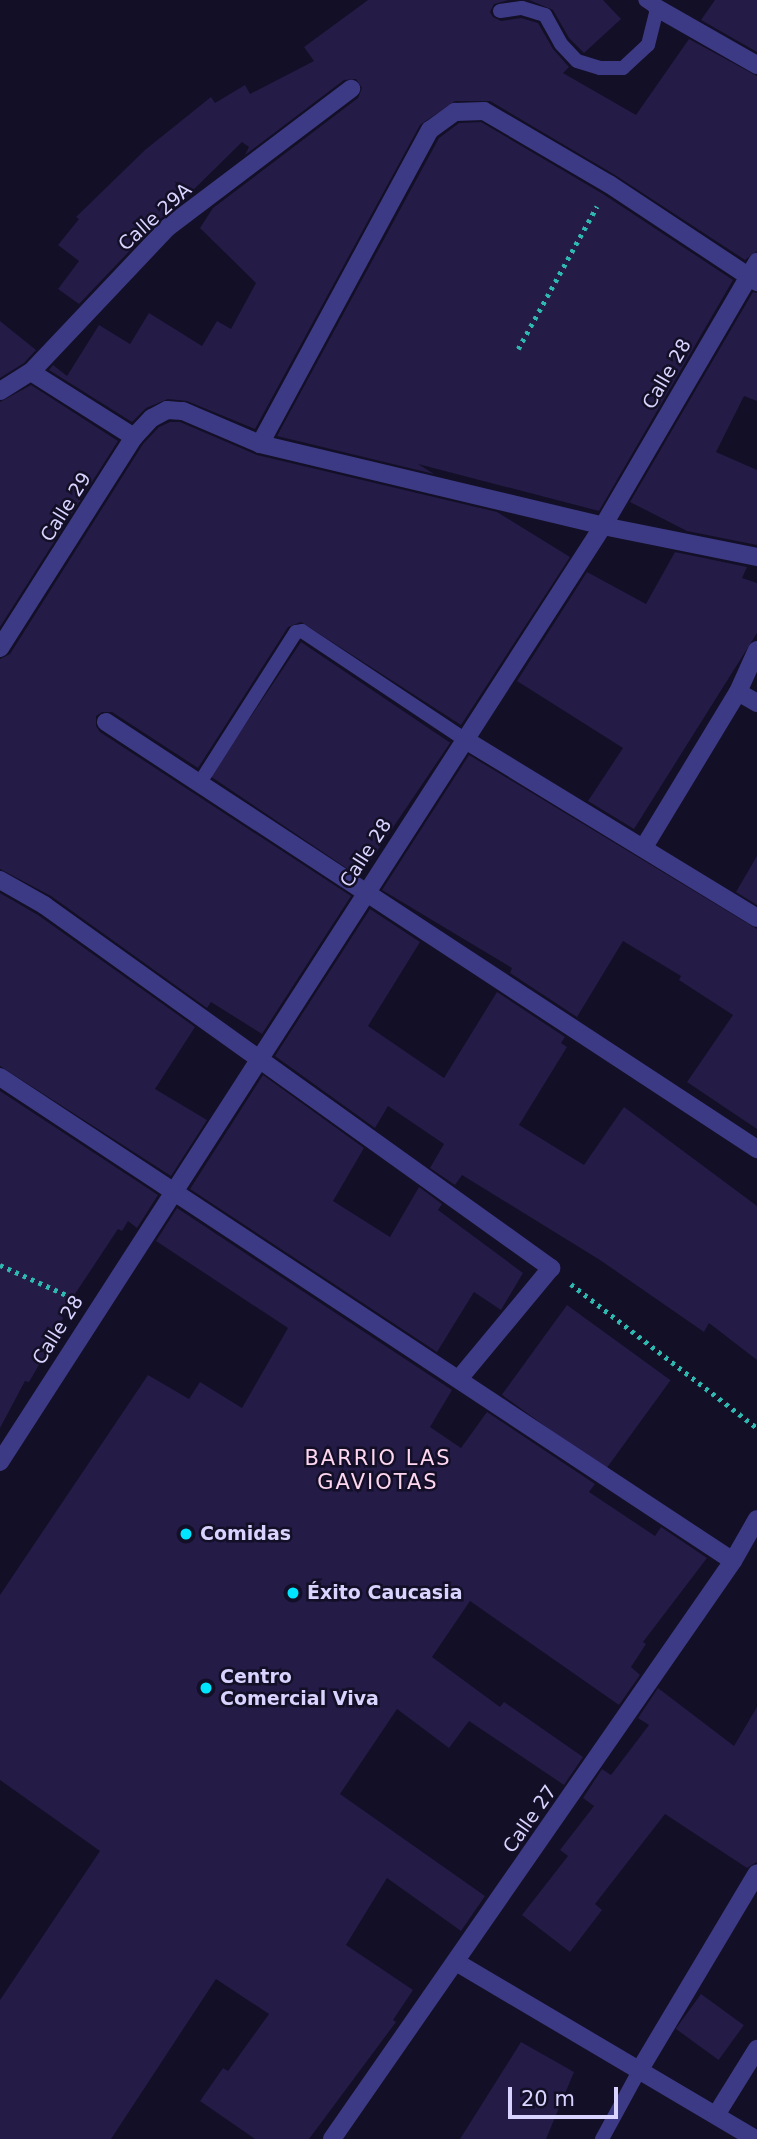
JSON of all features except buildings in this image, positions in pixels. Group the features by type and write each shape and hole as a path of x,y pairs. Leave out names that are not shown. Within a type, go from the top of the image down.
{"street":[{"path":"651,4 757,65"},
{"name":"Calle 29A","path":"0,391 31,372 167,228 351,89"},
{"path":"754,274 609,184 484,111 455,112 430,130 260,444 603,526 757,557"},
{"name":"Calle 28","path":"0,1462 96,1309 603,526 754,274"},
{"path":"31,372 134,437"},
{"name":"Calle 29","path":"0,648 134,437 152,418 167,410 183,411 260,444"},
{"path":"644,847 738,692 757,650"},
{"path":"738,692 757,703"},
{"path":"106,722 757,1149"},
{"path":"464,739 757,918"},
{"path":"0,880 44,905 551,1268 459,1379"},
{"path":"0,1077 733,1562"},
{"name":"Calle 27","path":"332,2139 733,1562 757,1519"},
{"path":"639,2071 757,1873"},
{"path":"456,1962 755,2139"},
{"path":"716,2115 757,2049"}],"lane":[{"path":"500,11 522,8 545,15 561,44 577,61 600,68 623,68 648,45 651,4"},
{"path":"199,784 296,632 311,633 464,739"},
{"path":"602,2139 639,2071"}],"path":[{"path":"518,349 609,184"},
{"path":"0,1265 96,1309"},
{"path":"551,1268 757,1428"}],"place":[{"name":"Comidas","path":"186,1534"},
{"name":"Éxito Caucasia","path":"293,1593"},
{"name":"Centro Comercial Viva","path":"206,1688"}],"district":[{"name":"BARRIO LAS GAVIOTAS","path":"378,1470"}]}
